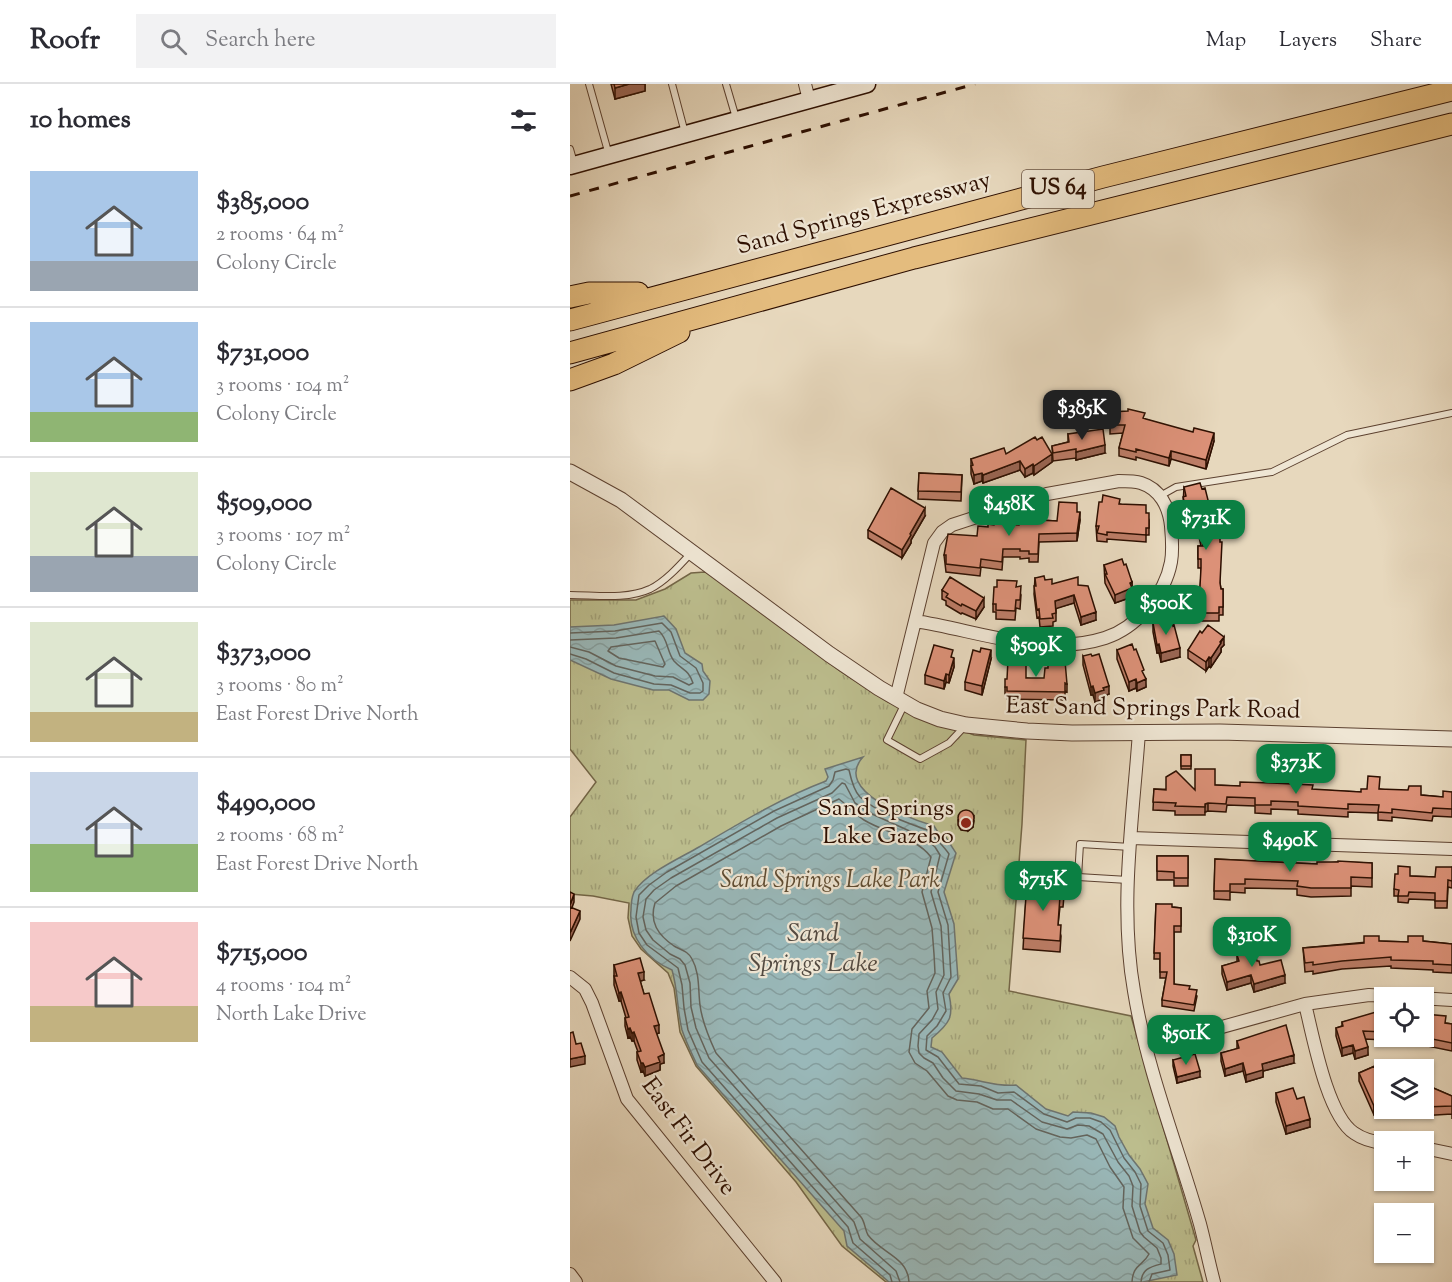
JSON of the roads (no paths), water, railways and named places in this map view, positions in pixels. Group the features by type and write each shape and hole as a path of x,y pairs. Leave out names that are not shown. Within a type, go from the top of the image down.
{"highway":[{"name":"Sand Springs Expressway","path":"570,320 1103,177 1452,90"},
{"name":"US 64","path":"570,353 914,258 1452,124"},
{"path":"570,297 589,293 665,294"},
{"path":"570,380 614,364 726,309"}],"main road":[{"path":"572,160 609,155 736,120 807,92 867,84"}],"street":[{"name":"East Sand Springs Park Road","path":"570,472 621,500 829,654 900,701 940,719 966,725 1027,732 1275,733 1452,739"},
{"path":"900,701 915,621 934,543 942,532 952,525 1047,494 1100,483 1141,482 1160,496 1167,506 1170,519 1171,561 1167,577 1145,611 1124,630 1104,639 1086,643 1040,644 1006,640 915,621"},
{"path":"1139,732 1128,880 1127,935 1134,991 1146,1048 1200,1226 1214,1282"},
{"path":"1131,843 1452,849"},
{"name":"East Fir Drive","path":"570,977 585,989 592,1003 627,1099 775,1282"},
{"path":"1146,1048 1305,1004 1369,994 1452,1000"},
{"path":"1305,1004 1330,1099 1337,1115 1352,1132 1374,1142"},
{"path":"1434,1150 1452,1154"},
{"path":"570,1274 576,1282"}],"lane":[{"path":"589,84 609,155"},
{"path":"672,84 686,134"},
{"path":"726,84 736,120"},
{"path":"1160,496 1176,487 1272,472 1347,435 1452,412"},
{"path":"570,595 633,595 651,588 668,576 692,552"},
{"path":"900,701 887,740 920,759 949,743 966,725"},
{"path":"1128,880 1078,878 1080,844 1131,843"}],"water":[{"path":"664,616 676,629 685,653 702,664 703,671 710,681 709,694 703,700 689,700 669,690 653,690 611,679 570,660 570,627 614,625"},
{"name":"Sand Springs Lake","path":"863,757 856,769 858,781 866,792 893,810 934,826 939,834 945,836 956,853 944,892 954,924 958,979 949,994 951,1014 947,1024 932,1038 931,1047 942,1052 962,1078 1016,1085 1046,1109 1068,1116 1073,1112 1091,1113 1104,1117 1115,1126 1129,1155 1148,1184 1145,1204 1153,1228 1168,1240 1174,1254 1177,1275 1143,1282 889,1282 847,1246 844,1231 697,1065 682,1030 672,970 648,954 636,938 631,920 634,892 647,878 673,861 777,803 826,781 828,777 825,769"}],"railway":[{"path":"570,196 975,84"}],"place":[{"name":"Sand Springs Lake Gazebo","path":"966,823"}],"park label":[{"name":"Sand Springs Lake Park","path":"830,881"}]}
